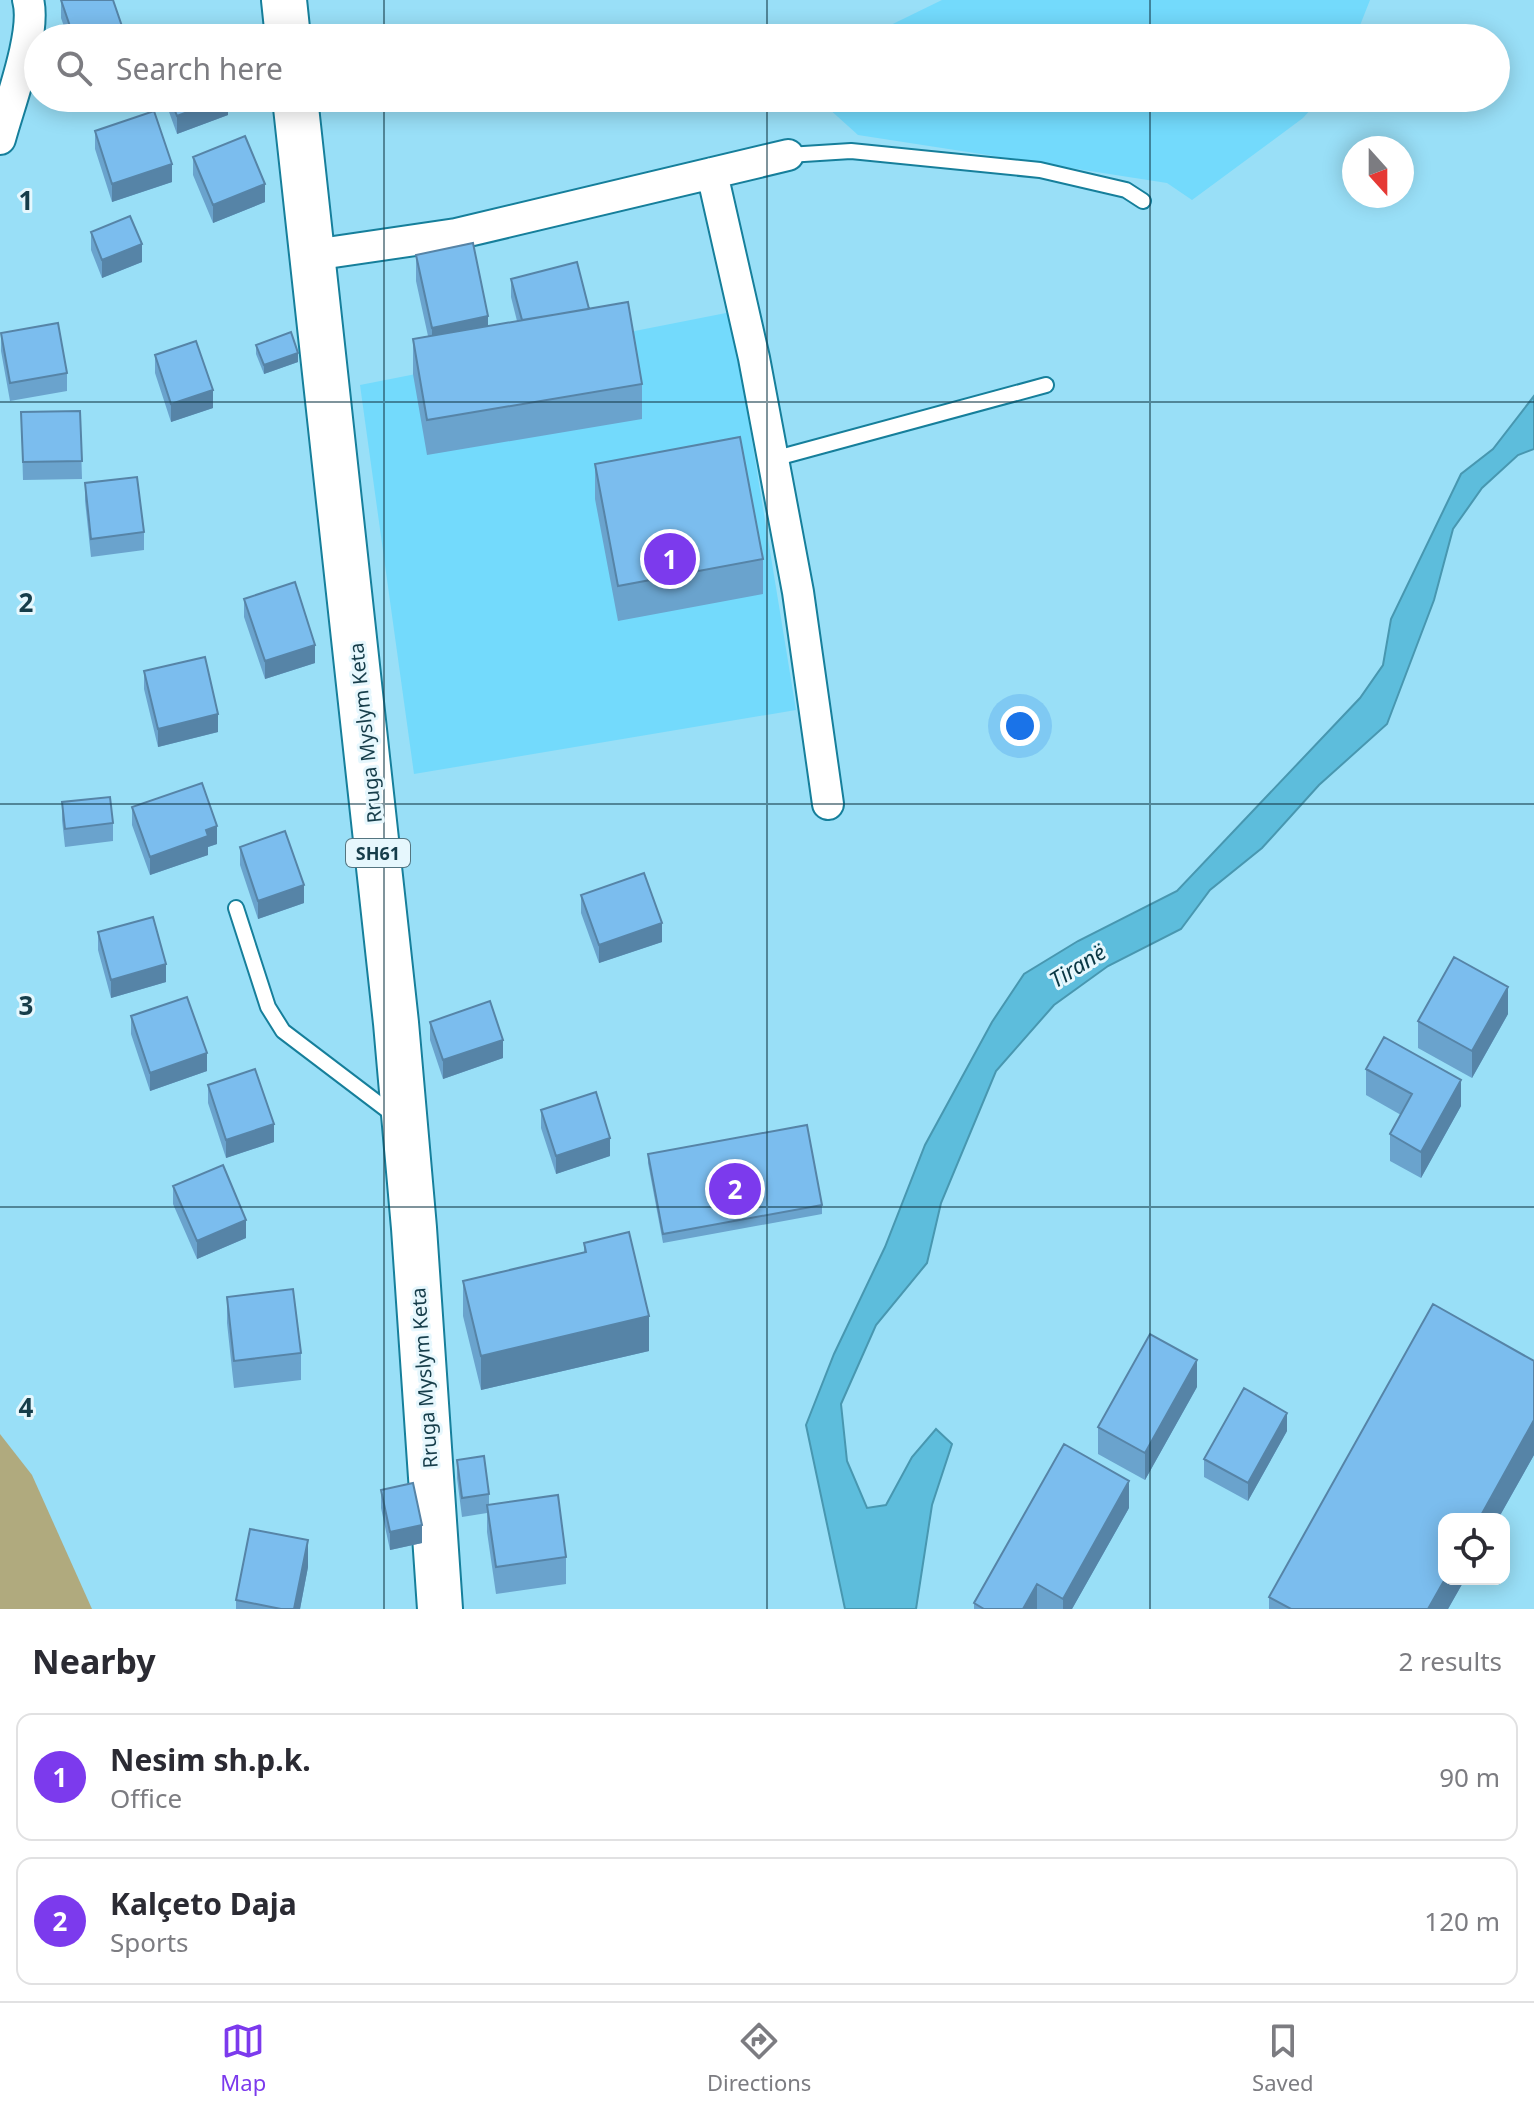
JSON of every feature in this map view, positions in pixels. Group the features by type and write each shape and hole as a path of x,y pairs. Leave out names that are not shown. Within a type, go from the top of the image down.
{"main road":[{"path":"284,0 287,24"},
{"name":"Rruga Myslym Keta","path":"297,112 405,1123 440,1609"}],"street":[{"path":"28,0 29,24"},
{"path":"0,139 24,52"},
{"path":"313,255 456,234 788,155"},
{"path":"712,173 754,358 798,592 828,804"}],"lane":[{"path":"788,155 851,151 1040,170 1126,190 1143,201"},
{"path":"773,459 1046,385"},
{"path":"236,908 268,1007 283,1031 373,1102 405,1123"}],"shaded area":[{"path":"942,0 1370,0 1361,24 893,24"},
{"path":"833,112 1308,112 1192,200 1167,183 858,135"},
{"path":"731,312 796,710 414,774 360,385"},
{"path":"0,1434 32,1475 92,1609 0,1609"}],"water":[{"name":"Tiranë","path":"1534,396 1534,449 1518,455 1482,488 1453,529 1434,600 1387,724 1319,785 1262,848 1210,890 1181,929 1108,966 1054,1005 996,1071 941,1203 927,1263 876,1325 841,1404 847,1461 867,1508 886,1505 912,1457 936,1429 952,1444 932,1505 916,1609 845,1609 806,1425 834,1354 885,1247 925,1145 992,1022 1024,974 1078,941 1177,891 1360,698 1383,665 1391,619 1461,474 1493,449"}],"building":[{"path":"61,0 113,0 121,24 69,24"},
{"path":"154,112 172,164 112,184 95,131"},
{"path":"245,136 265,184 213,205 193,157"},
{"path":"130,216 142,244 102,260 91,232"},
{"path":"473,243 488,316 432,328 416,255"},
{"path":"577,262 589,309 522,320 511,279"},
{"path":"628,302 642,384 427,420 413,339"},
{"path":"58,323 67,373 10,383 1,333"},
{"path":"291,332 298,353 264,365 256,345"},
{"path":"196,341 213,390 171,404 155,355"},
{"path":"80,411 82,461 23,462 21,412"},
{"path":"740,437 763,559 618,586 595,464"},
{"path":"137,477 144,532 91,539 85,483"},
{"path":"295,582 315,645 265,661 244,599"},
{"path":"205,657 218,714 158,729 144,671"},
{"path":"202,783 217,826 206,830 208,836 150,857 132,807"},
{"path":"110,797 113,823 65,829 62,802"},
{"path":"285,831 304,885 258,901 240,847"},
{"path":"644,873 662,923 599,945 581,895"},
{"path":"153,917 166,964 111,980 98,932"},
{"path":"1454,957 1508,987 1472,1051 1418,1021"},
{"path":"187,997 207,1053 150,1073 131,1016"},
{"path":"490,1001 503,1040 443,1060 430,1022"},
{"path":"1384,1037 1461,1080 1421,1152 1390,1134 1412,1094 1366,1069"},
{"path":"255,1069 274,1124 226,1140 208,1085"},
{"path":"596,1092 610,1138 556,1156 541,1110"},
{"path":"807,1125 822,1205 663,1234 648,1154"},
{"path":"223,1165 246,1220 197,1241 173,1186"},
{"path":"629,1232 649,1316 481,1356 463,1281 586,1252 584,1243"},
{"path":"293,1289 301,1353 234,1361 227,1297"},
{"path":"1433,1304 1534,1361 1534,1420 1482,1513 1438,1513 1438,1585 1442,1585 1428,1609 1291,1609 1269,1597"},
{"path":"1150,1334 1197,1360 1145,1453 1098,1427"},
{"path":"1244,1388 1287,1413 1248,1483 1204,1459"},
{"path":"1064,1444 1129,1481 1063,1599 1037,1584 1023,1609 984,1609 974,1603"},
{"path":"484,1456 489,1494 462,1498 457,1460"},
{"path":"413,1483 422,1525 390,1532 381,1490"},
{"path":"558,1495 566,1557 496,1567 487,1505"},
{"path":"250,1529 308,1540 294,1609 236,1600"}],"place":[{"name":"Nesim sh.p.k.","path":"670,559"},
{"name":"Kalçeto Daja","path":"735,1189"}]}
